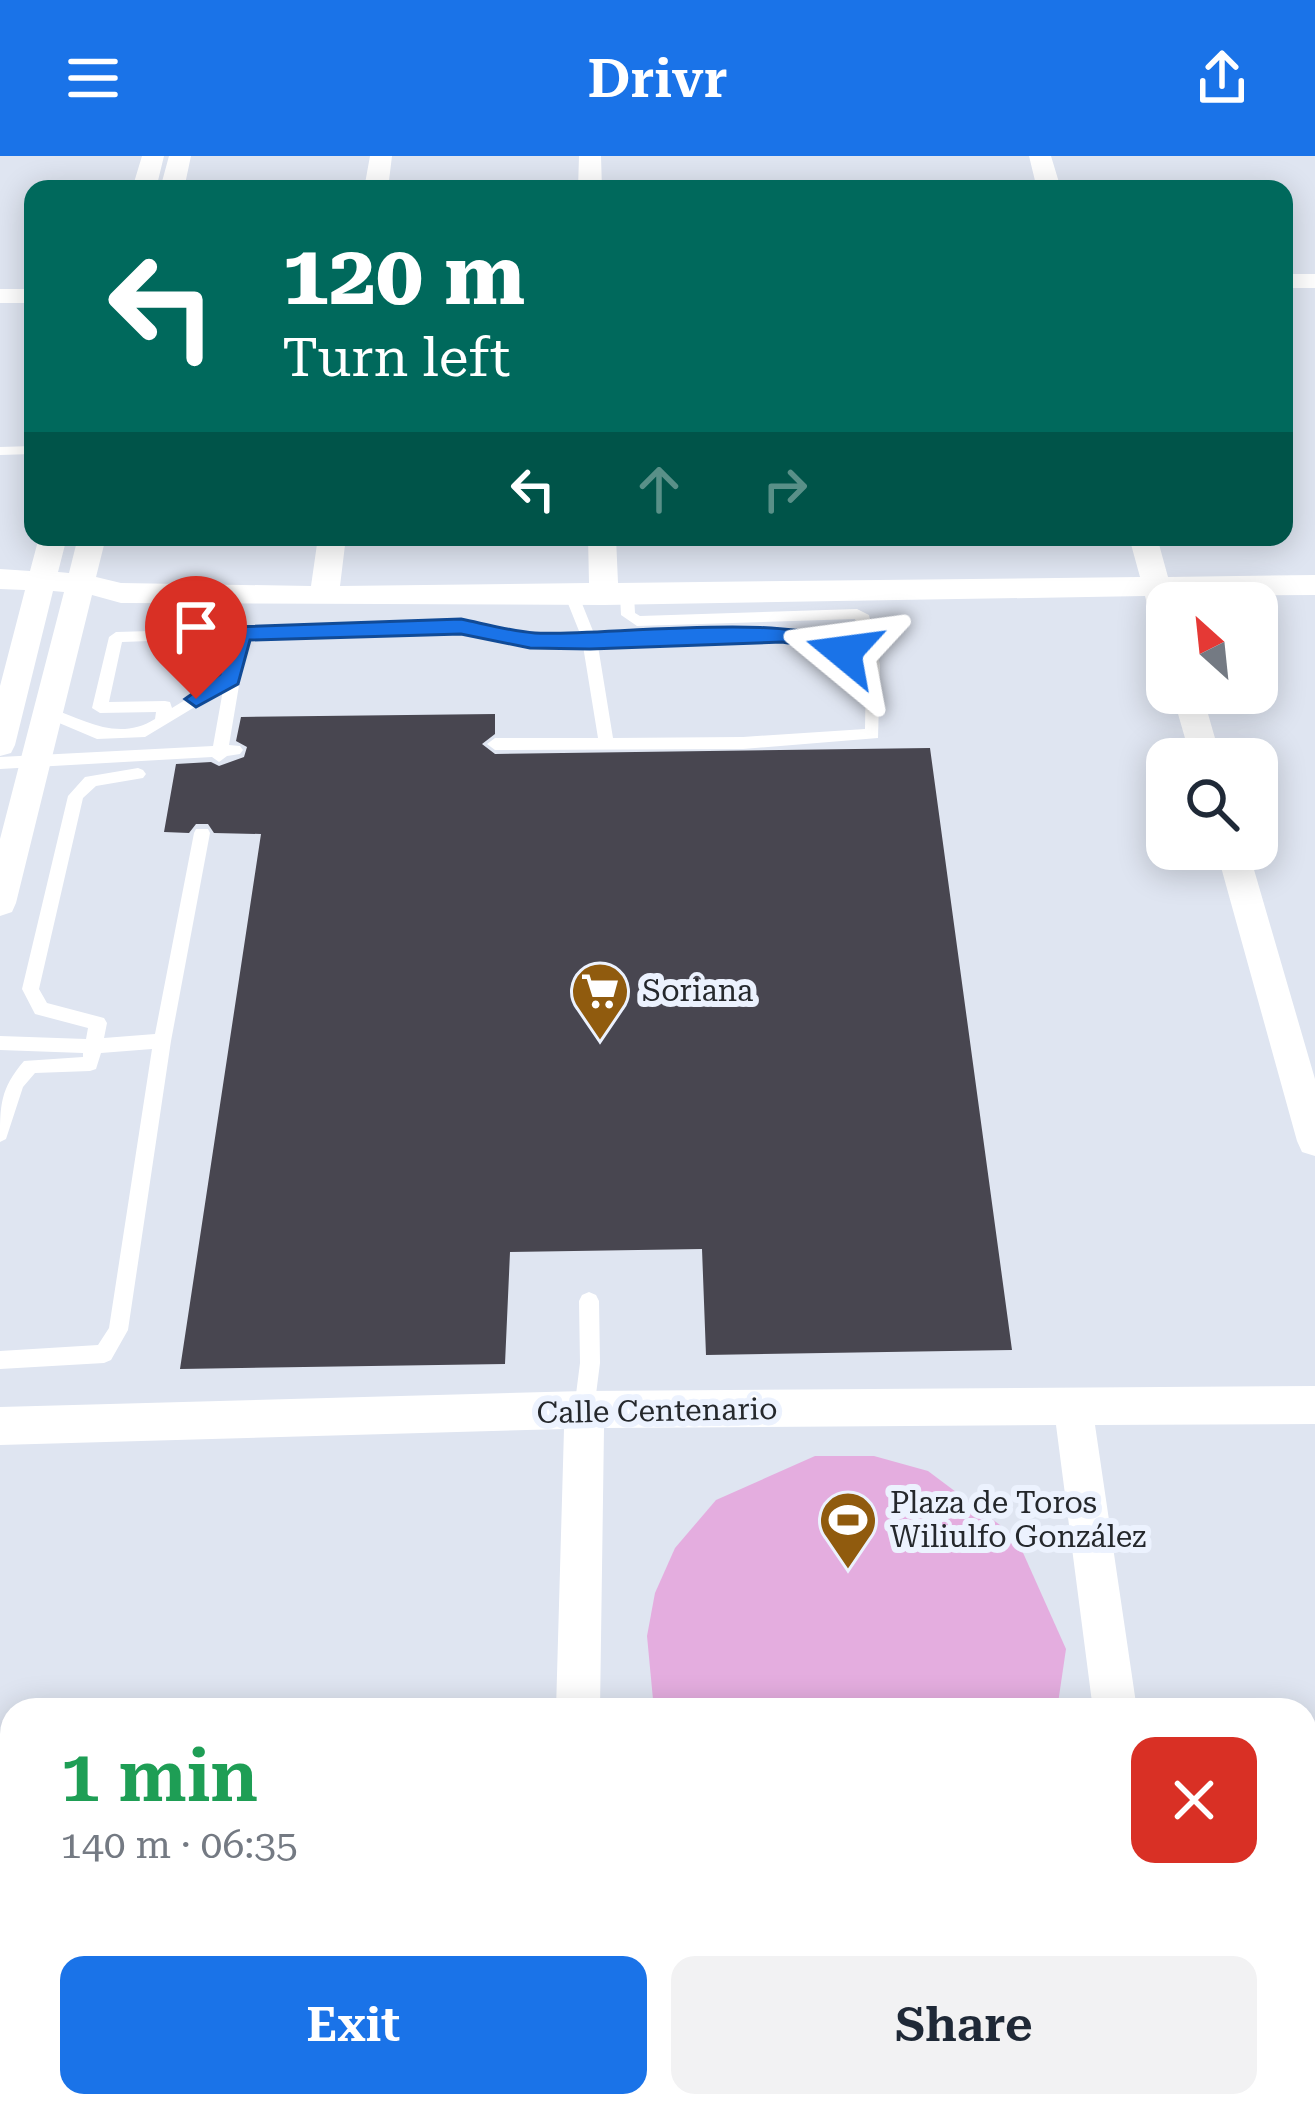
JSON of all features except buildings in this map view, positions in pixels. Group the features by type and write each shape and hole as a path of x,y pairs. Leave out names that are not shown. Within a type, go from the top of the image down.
{"street":[{"path":"0,745 51,546"},
{"path":"0,903 90,546"},
{"path":"324,596 331,546"},
{"path":"604,546 616,595"},
{"path":"1145,546 1155,582"},
{"path":"0,579 40,591 78,594 572,596 1146,589"},
{"path":"1278,586 1315,585"},
{"path":"0,603 40,591"},
{"path":"1239,870 1307,1080 1315,1141"},
{"name":"Calle Centenario","path":"0,1426 584,1410 1315,1405"},
{"path":"1073,1407 1113,1698"},
{"path":"578,1698 584,1410"}],"lane":[{"path":"495,745 866,737 875,729 868,624 857,614 638,621 628,615 616,595"},
{"path":"572,596 590,641 606,743"},
{"path":"163,713 100,709 116,637 461,627 530,640 782,634 816,640 873,665"},
{"path":"92,1055 98,1023 41,1009 30,989 76,796 91,781 139,766 225,752 230,679 241,633"},
{"path":"139,766 145,732 163,713 230,679"},
{"path":"50,713 98,734 145,732"},
{"path":"0,763 40,758 139,766"},
{"path":"0,1360 104,1354 118,1330 162,1041 202,833"},
{"path":"0,1134 15,1084 30,1066 162,1041"},
{"path":"0,1043 92,1055"},
{"path":"584,1410 590,1363 589,1301"}],"shaded area":[{"name":"Plaza de Toros Wiliulfo González","path":"815,1456 874,1456 928,1471 1016,1537 1066,1649 1059,1698 653,1698 647,1636 655,1593 675,1548 716,1500"}],"place":[{"name":"Soriana","path":"600,1042"},
{"name":"Plaza de Toros Wiliulfo González","path":"848,1571"}],"route":[{"path":"196,699 230,679 241,633 461,627 530,640 590,641 782,634 816,640 844,652"}]}
